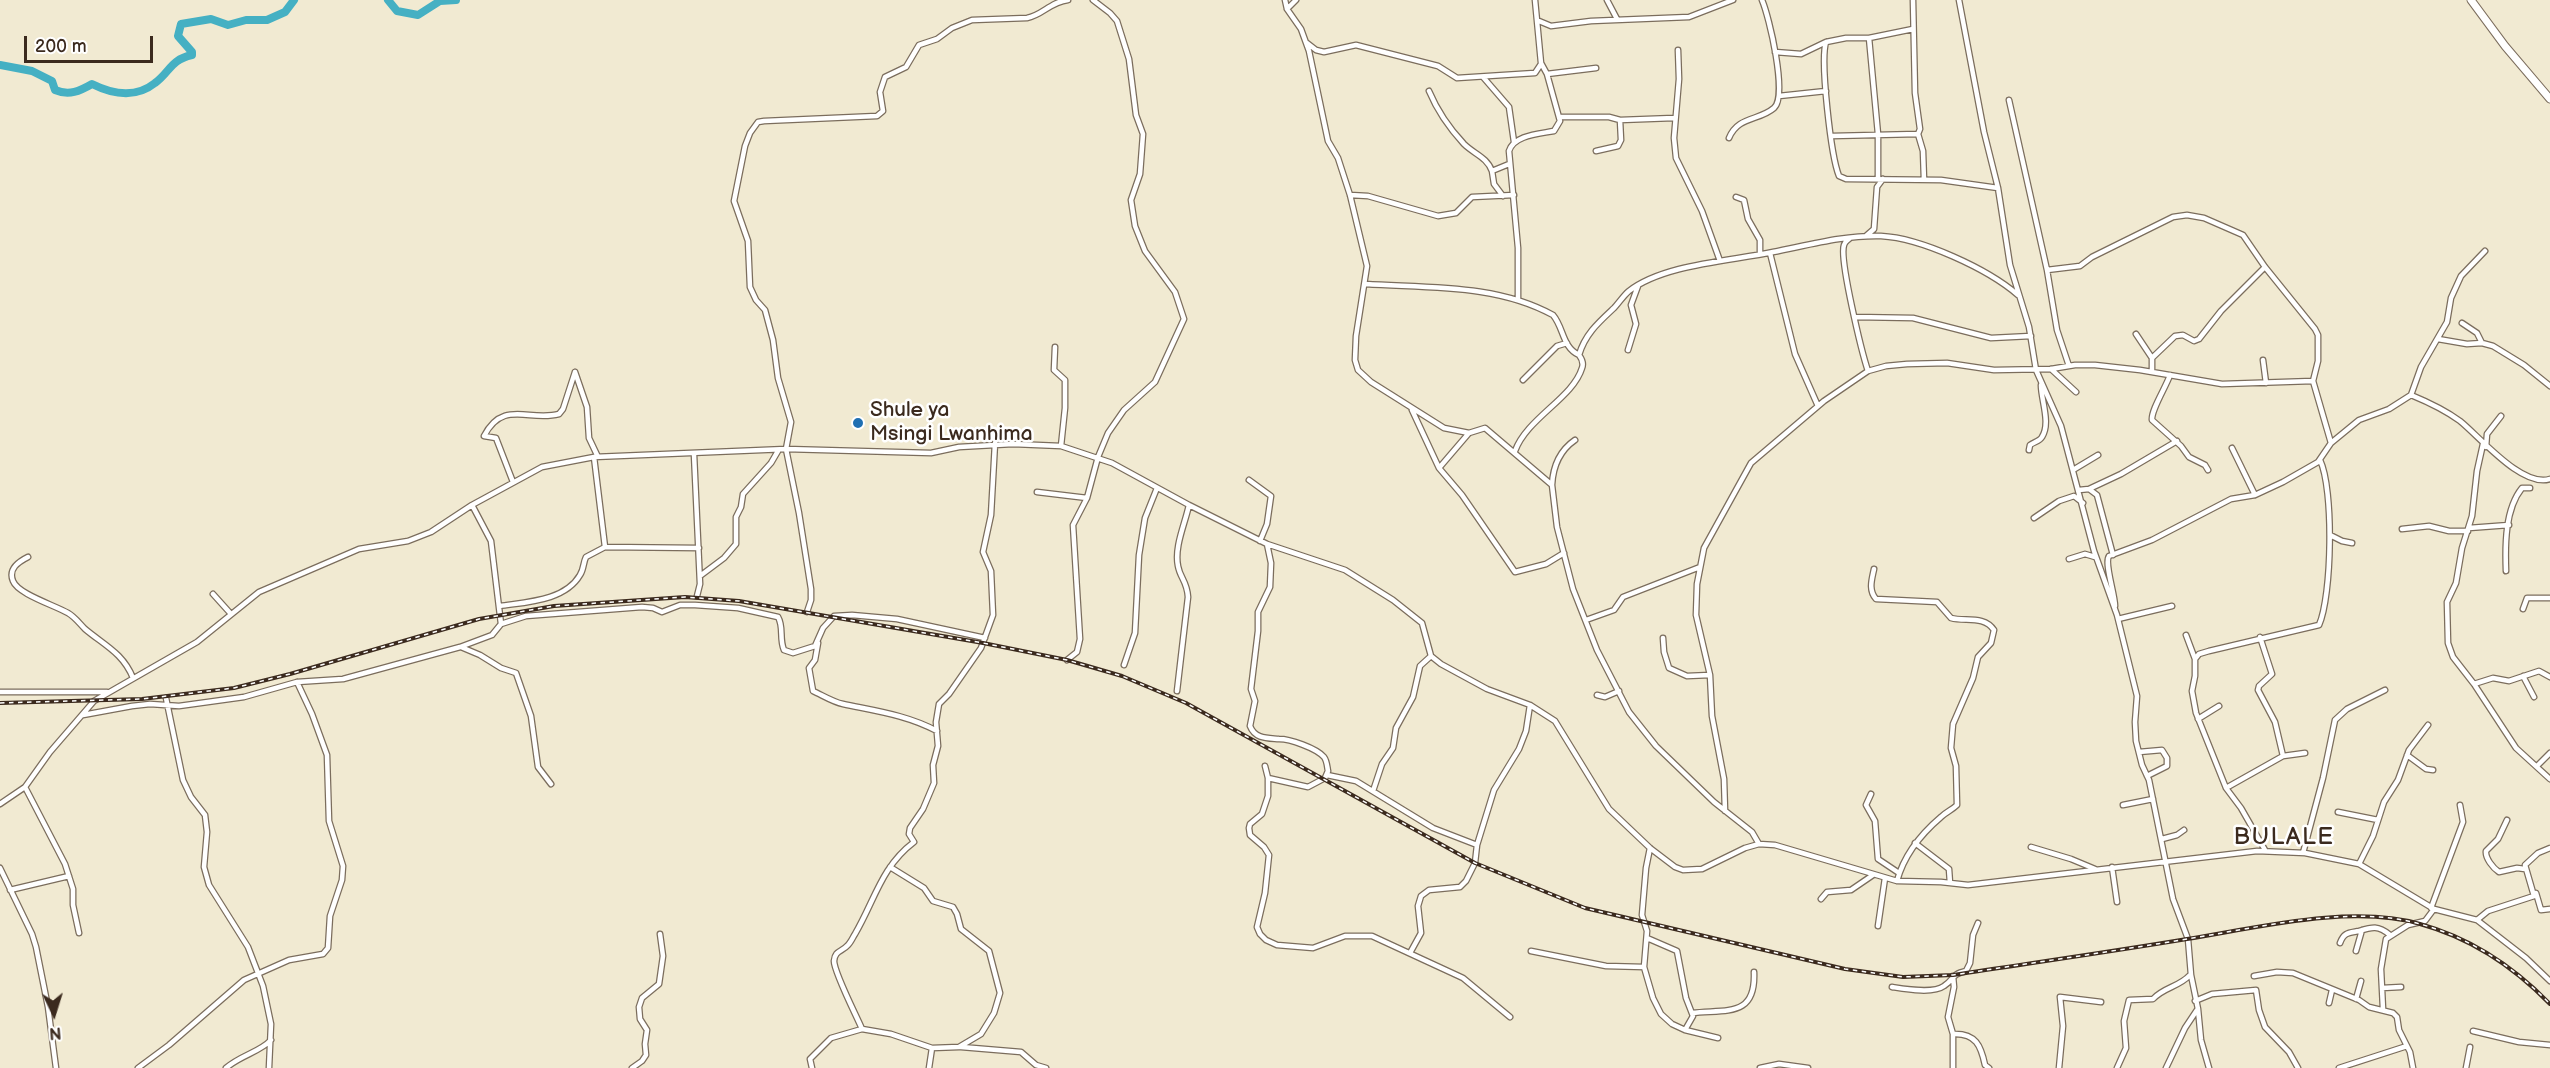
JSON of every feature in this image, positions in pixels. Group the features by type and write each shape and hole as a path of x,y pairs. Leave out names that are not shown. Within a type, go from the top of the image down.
{"highway":[{"path":"2471,0 2505,46 2550,99"}],"street":[{"path":"807,612 811,600 811,589 786,450 791,422 778,378 773,340 765,310 756,300 750,287 748,241 734,201 746,146 754,127 758,122 764,121 877,116 883,111 880,92 885,77 906,67 919,45 937,39 952,28 972,20 1034,17 1052,3 1068,0"},
{"path":"1067,660 1077,652 1080,639 1072,530 1087,498 1098,457 1117,419 1155,382 1184,320 1175,292 1145,250 1135,226 1131,200 1140,174 1143,134 1136,115 1129,59 1117,21 1094,0"},
{"path":"1285,0 1287,9 1301,29 1306,44 1328,141 1338,158 1350,195 1367,266 1366,284 1356,336 1355,360 1358,370 1371,382 1412,410 1444,428 1469,433 1485,428 1515,451 1552,485"},
{"path":"1287,9 1296,0"},
{"path":"1514,142 1531,135 1554,130 1560,117 1547,74 1541,63 1539,21 1535,0"},
{"path":"1607,0 1617,20"},
{"path":"1712,0 1712,8"},
{"path":"1539,21 1551,26 1689,16 1733,0"},
{"path":"1729,138 1734,129 1746,121 1773,109 1779,96 1775,52 1762,0"},
{"path":"1913,0 1915,93 1918,134 1923,151 1924,180"},
{"path":"1959,0 1984,132 1998,188 2007,252 2031,336 2036,370 2061,426 2096,558 2118,619 2138,700 2134,722 2139,752 2162,839 2164,862 2173,899 2188,939 2195,1001 2203,1050 2209,1068"},
{"path":"1539,36 1551,26"},
{"path":"1775,52 1801,54 1826,42 1846,38 1869,38 1913,29"},
{"path":"1869,38 1880,179 1877,187 1874,230"},
{"path":"1826,42 1824,53 1826,91 1839,176 1846,179 1924,180 1998,188"},
{"path":"1306,44 1316,51 1356,45 1438,66 1457,78 1535,73 1541,63"},
{"path":"1678,50 1679,79 1674,118 1677,161 1702,211 1720,261"},
{"path":"1547,74 1596,68"},
{"path":"1483,77 1509,107 1514,142 1509,151 1509,164 1518,248 1518,300"},
{"path":"1430,91 1435,105 1450,127 1467,147 1489,164 1494,184 1503,196"},
{"path":"1779,96 1826,91"},
{"path":"2009,100 2047,270 2057,330 2068,366"},
{"path":"1560,117 1609,117 1620,120 1674,118"},
{"path":"1596,151 1618,146 1620,120"},
{"path":"1832,136 1918,134"},
{"path":"1492,171 1509,164"},
{"path":"1869,179 1877,187"},
{"path":"1350,195 1368,196 1438,216 1456,213 1472,197 1514,195"},
{"path":"1736,197 1744,200 1748,219 1760,240 1760,254"},
{"path":"2047,270 2080,266 2092,257 2161,221 2187,215 2204,218 2243,235 2318,335 2318,361 2313,381 2331,443"},
{"path":"1874,230 1882,236"},
{"path":"1864,237 1874,230"},
{"path":"1579,355 1590,331 1629,291 1660,276 1720,261 1851,237 1882,236 1923,246 1954,257 1995,278 2018,295"},
{"path":"1851,237 1844,245 1843,251 1868,371"},
{"path":"2115,609 2112,580 2106,560 2152,540 2231,500 2255,495 2320,460 2331,443 2360,420 2389,409 2411,395 2421,367 2447,322 2452,294 2468,266 2484,251"},
{"path":"1770,253 1795,354 1818,406"},
{"path":"2152,358 2175,336 2183,334 2194,341 2199,339 2221,311 2265,267"},
{"path":"1366,284 1470,289 1518,300 1554,315 1567,343 1579,355 1583,366 1569,388 1522,436 1515,451"},
{"path":"1630,305 1638,286"},
{"path":"1620,301 1630,305 1637,320 1628,350"},
{"path":"1855,317 1913,318 1991,338 2031,336"},
{"path":"2462,323 2477,333 2482,343"},
{"path":"2136,334 2152,358 2152,372"},
{"path":"2438,339 2467,344 2482,343 2499,349 2550,386"},
{"path":"1523,380 1557,346 1567,343"},
{"path":"1055,347 1054,370 1065,380 1061,446"},
{"path":"2263,360 2266,383"},
{"path":"1725,811 1724,779 1712,716 1710,675 1696,615 1700,567 1706,542 1717,528 1735,489 1751,463 1818,406 1868,371 1886,366 1947,363 1994,370 2036,370 2068,366 2106,366 2222,384 2313,381"},
{"path":"2051,369 2076,392"},
{"path":"513,482 496,438 484,436 491,423 500,416 560,414 575,372 587,407 589,438 596,457 605,547"},
{"path":"2170,375 2151,416 2154,424 2171,436 2189,457 2205,465 2208,470"},
{"path":"2029,450 2030,445 2040,440 2044,431 2041,382"},
{"path":"2411,395 2446,412 2473,432 2485,446 2509,465 2536,479 2542,481 2550,479"},
{"path":"1412,410 1439,468 1462,495 1515,572 1546,564 1564,554"},
{"path":"2501,416 2487,434 2477,471 2475,503 2462,548 2456,583 2446,602 2451,652 2516,748 2538,765 2550,778"},
{"path":"1439,468 1469,433"},
{"path":"2169,446 2171,436"},
{"path":"1575,440 1564,448 1559,456 1553,469 1552,485 1557,527 1573,589 1597,650 1629,712 1656,746 1725,811 1752,832 1759,844"},
{"path":"2079,490 2090,489 2121,474 2176,441"},
{"path":"862,1029 846,990 835,973 834,958 837,952 849,944 900,852 914,842 909,834 910,828 923,809 934,783 933,765 938,746 939,704 951,692 981,648 985,638 994,606 991,571 983,552 991,515 995,443"},
{"path":"0,804 25,787 50,752 94,700 197,642 268,588 359,549 408,542 446,523 472,505 542,466 596,457 786,450 931,453 995,443 1061,446 1098,457 1260,541 1345,570 1393,600 1422,623 1431,656 1452,672 1486,689 1530,705 1555,721 1610,809 1650,848 1675,867 1695,870 1759,844 1775,845 1897,881 1977,885 2265,850 2303,853 2360,864 2433,909 2477,920 2526,958 2550,981"},
{"path":"2232,448 2255,495"},
{"path":"700,576 724,558 736,544 735,517 740,511 743,494 771,463 778,451"},
{"path":"694,454 700,576 696,596"},
{"path":"2073,470 2098,455"},
{"path":"2195,659 2199,654 2260,637 2319,625 2325,592 2331,516 2326,476 2320,460"},
{"path":"1249,480 1271,496 1266,529 1260,541"},
{"path":"1124,665 1135,633 1139,555 1145,518 1157,488"},
{"path":"2506,571 2505,548 2516,497 2522,488 2530,488"},
{"path":"2090,489 2099,500 2113,555"},
{"path":"1037,492 1087,498"},
{"path":"2034,518 2066,497 2074,496 2083,503"},
{"path":"472,505 491,540 501,624"},
{"path":"1177,691 1188,597 1186,582 1180,573 1178,561 1188,505"},
{"path":"2402,529 2429,526 2449,531 2509,525"},
{"path":"2330,534 2342,541 2352,543"},
{"path":"1267,544 1271,563 1270,587 1258,612 1251,689 1256,701 1250,726 1252,732 1261,737 1282,739 1321,755 1328,766 1327,775"},
{"path":"500,606 551,596 563,590 580,575 586,557 605,547 699,548"},
{"path":"2069,559 2085,554 2096,558"},
{"path":"28,557 19,561 12,572 12,580 17,587 22,592 72,616 114,650 133,678"},
{"path":"1586,620 1614,610 1623,597 1700,567"},
{"path":"1874,569 1871,587 1875,599 1937,602 1951,618 1974,619 1988,623 1994,630 1991,643 1978,657 1973,678 1953,724 1951,748 1956,766 1957,805 1943,815 1916,843 1897,881"},
{"path":"213,594 231,614"},
{"path":"2523,609 2527,598 2550,598"},
{"path":"83,715 132,706 167,706 244,698 297,682 343,679 460,647 492,635 501,624 537,615 642,607 662,612 677,606 695,605 738,608 778,617 781,628 780,642 784,650 793,653 812,648 818,643"},
{"path":"2118,619 2172,606"},
{"path":"937,732 920,722 842,704 813,691 809,668 815,660 822,628 834,616 852,615 897,619 985,638"},
{"path":"2186,635 2195,659 2192,691 2198,719 2226,788 2241,808 2265,850"},
{"path":"2260,637 2272,674 2258,689 2275,722 2283,756"},
{"path":"1663,638 1669,668 1687,676 1710,675"},
{"path":"460,647 480,655 504,670 516,673 533,722 538,767 551,784"},
{"path":"1373,791 1382,764 1393,748 1396,728 1413,697 1420,666 1431,656"},
{"path":"2474,684 2493,678 2509,681 2539,671 2550,677"},
{"path":"2523,676 2534,697"},
{"path":"138,1068 169,1045 232,988 258,973 294,958 316,956 326,952 332,907 344,872 342,858 329,821 327,755 297,682"},
{"path":"1597,694 1605,697 1619,690"},
{"path":"2303,853 2323,778 2335,720 2347,709 2385,690"},
{"path":"0,692 107,692"},
{"path":"166,698 183,780 191,797 205,815 207,832 204,867 209,885 248,947 267,1002 271,1040 269,1068"},
{"path":"1410,953 1421,933 1418,906 1421,896 1429,890 1464,884 1475,863 1477,845 1494,790 1513,762 1526,731 1530,705"},
{"path":"2198,719 2219,706"},
{"path":"2360,864 2373,836 2384,802 2398,780 2407,754 2428,725"},
{"path":"2139,752 2163,750 2167,758 2167,766 2147,776"},
{"path":"2226,788 2283,756 2305,753"},
{"path":"2538,765 2550,753"},
{"path":"2407,754 2426,769 2433,770"},
{"path":"1265,766 1268,796 1262,814 1249,828 1250,835 1264,847 1269,855 1265,893 1257,927 1260,934 1277,945 1313,948 1345,936 1367,935 1463,978 1510,1017"},
{"path":"1268,778 1308,788 1327,775 1356,781 1433,828 1477,845"},
{"path":"25,787 66,864 79,933"},
{"path":"1871,794 1866,805 1875,821 1878,859 1899,873"},
{"path":"2123,805 2152,799"},
{"path":"2383,1010 2384,947 2390,935 2408,925 2425,921 2433,909 2463,822 2460,806"},
{"path":"2338,812 2378,820"},
{"path":"2507,820 2502,832 2486,851 2486,855 2493,868 2499,872 2517,868 2525,870"},
{"path":"2162,839 2177,835 2184,830"},
{"path":"1916,843 1949,868 1950,883"},
{"path":"1650,848 1642,915 1647,938 1644,967 1657,1007 1666,1020 1685,1030 1718,1038"},
{"path":"2031,848 2071,859 2096,869"},
{"path":"2550,848 2532,857 2525,865 2541,910 2550,909"},
{"path":"890,867 921,886 933,901 953,907 961,929 984,945 992,957 1000,993 998,1003 989,1024 981,1034 959,1047"},
{"path":"2112,867 2116,902"},
{"path":"0,868 36,947 48,1007 56,1068"},
{"path":"1821,898 1827,892 1851,890 1873,874"},
{"path":"10,890 69,876"},
{"path":"1878,926 1884,878"},
{"path":"2477,920 2488,911 2533,897 2536,893"},
{"path":"1892,987 1935,989 1942,987 1953,976 1969,967 1973,934 1978,923"},
{"path":"2340,943 2347,933 2368,927 2378,927 2390,935"},
{"path":"2356,951 2362,930"},
{"path":"632,1068 646,1055 647,1030 640,1019 639,1007 642,998 659,984 663,956 660,934"},
{"path":"1647,938 1677,951 1686,998 1693,1018 1685,1030"},
{"path":"1531,951 1606,966 1644,967"},
{"path":"2254,976 2283,971 2356,999 2369,1007 2396,1015 2399,1030 2408,1046 2411,1067"},
{"path":"1692,1013 1735,1010 1746,1004 1753,993 1754,972"},
{"path":"2117,1068 2126,1048 2124,1021 2129,1000 2153,999 2162,990 2173,987 2191,975"},
{"path":"1953,976 1954,987 1948,1017 1953,1034 1951,1050 1953,1068"},
{"path":"2356,999 2361,981"},
{"path":"2382,988 2401,987"},
{"path":"2195,1001 2212,994 2256,990 2259,1010 2265,1027 2289,1052 2298,1068"},
{"path":"2329,1003 2332,990"},
{"path":"2059,1068 2063,1026 2060,997 2101,1002"},
{"path":"2166,1068 2185,1028 2198,1009"},
{"path":"812,1068 810,1059 831,1038 862,1029 891,1034 932,1048 959,1047 1021,1052 1035,1064 1046,1068"},
{"path":"2473,1030 2496,1037 2550,1046"},
{"path":"1953,1034 1966,1034 1973,1038 1983,1052 1985,1065 1989,1068"},
{"path":"226,1068 240,1057 263,1048 271,1040"},
{"path":"2339,1068 2408,1046"},
{"path":"2466,1068 2470,1047"},
{"path":"929,1068 932,1048"},
{"path":"1760,1068 1779,1064 1808,1068"}],"waterway":[{"path":"0,65 32,71 52,81 55,90 60,92 74,92 92,84 115,92 132,93 155,83 175,63 192,55 178,36 181,24 211,19 228,25 246,20 267,20 285,12 294,0"},
{"path":"388,0 397,11 418,15 440,1 456,0"}],"railway":[{"path":"0,703 142,699 234,688 479,619 554,606 685,597 739,601 983,643 1067,660 1122,676 1186,703 1475,863 1585,908 1845,969 1903,977 1953,975 2273,924 2365,916 2393,918 2420,924 2457,937 2491,955 2522,978 2550,1004"}],"place":[{"name":"Shule ya Msingi Lwanhima","path":"858,423"}],"district":[{"name":"BULALE","path":"2284,838"}]}
